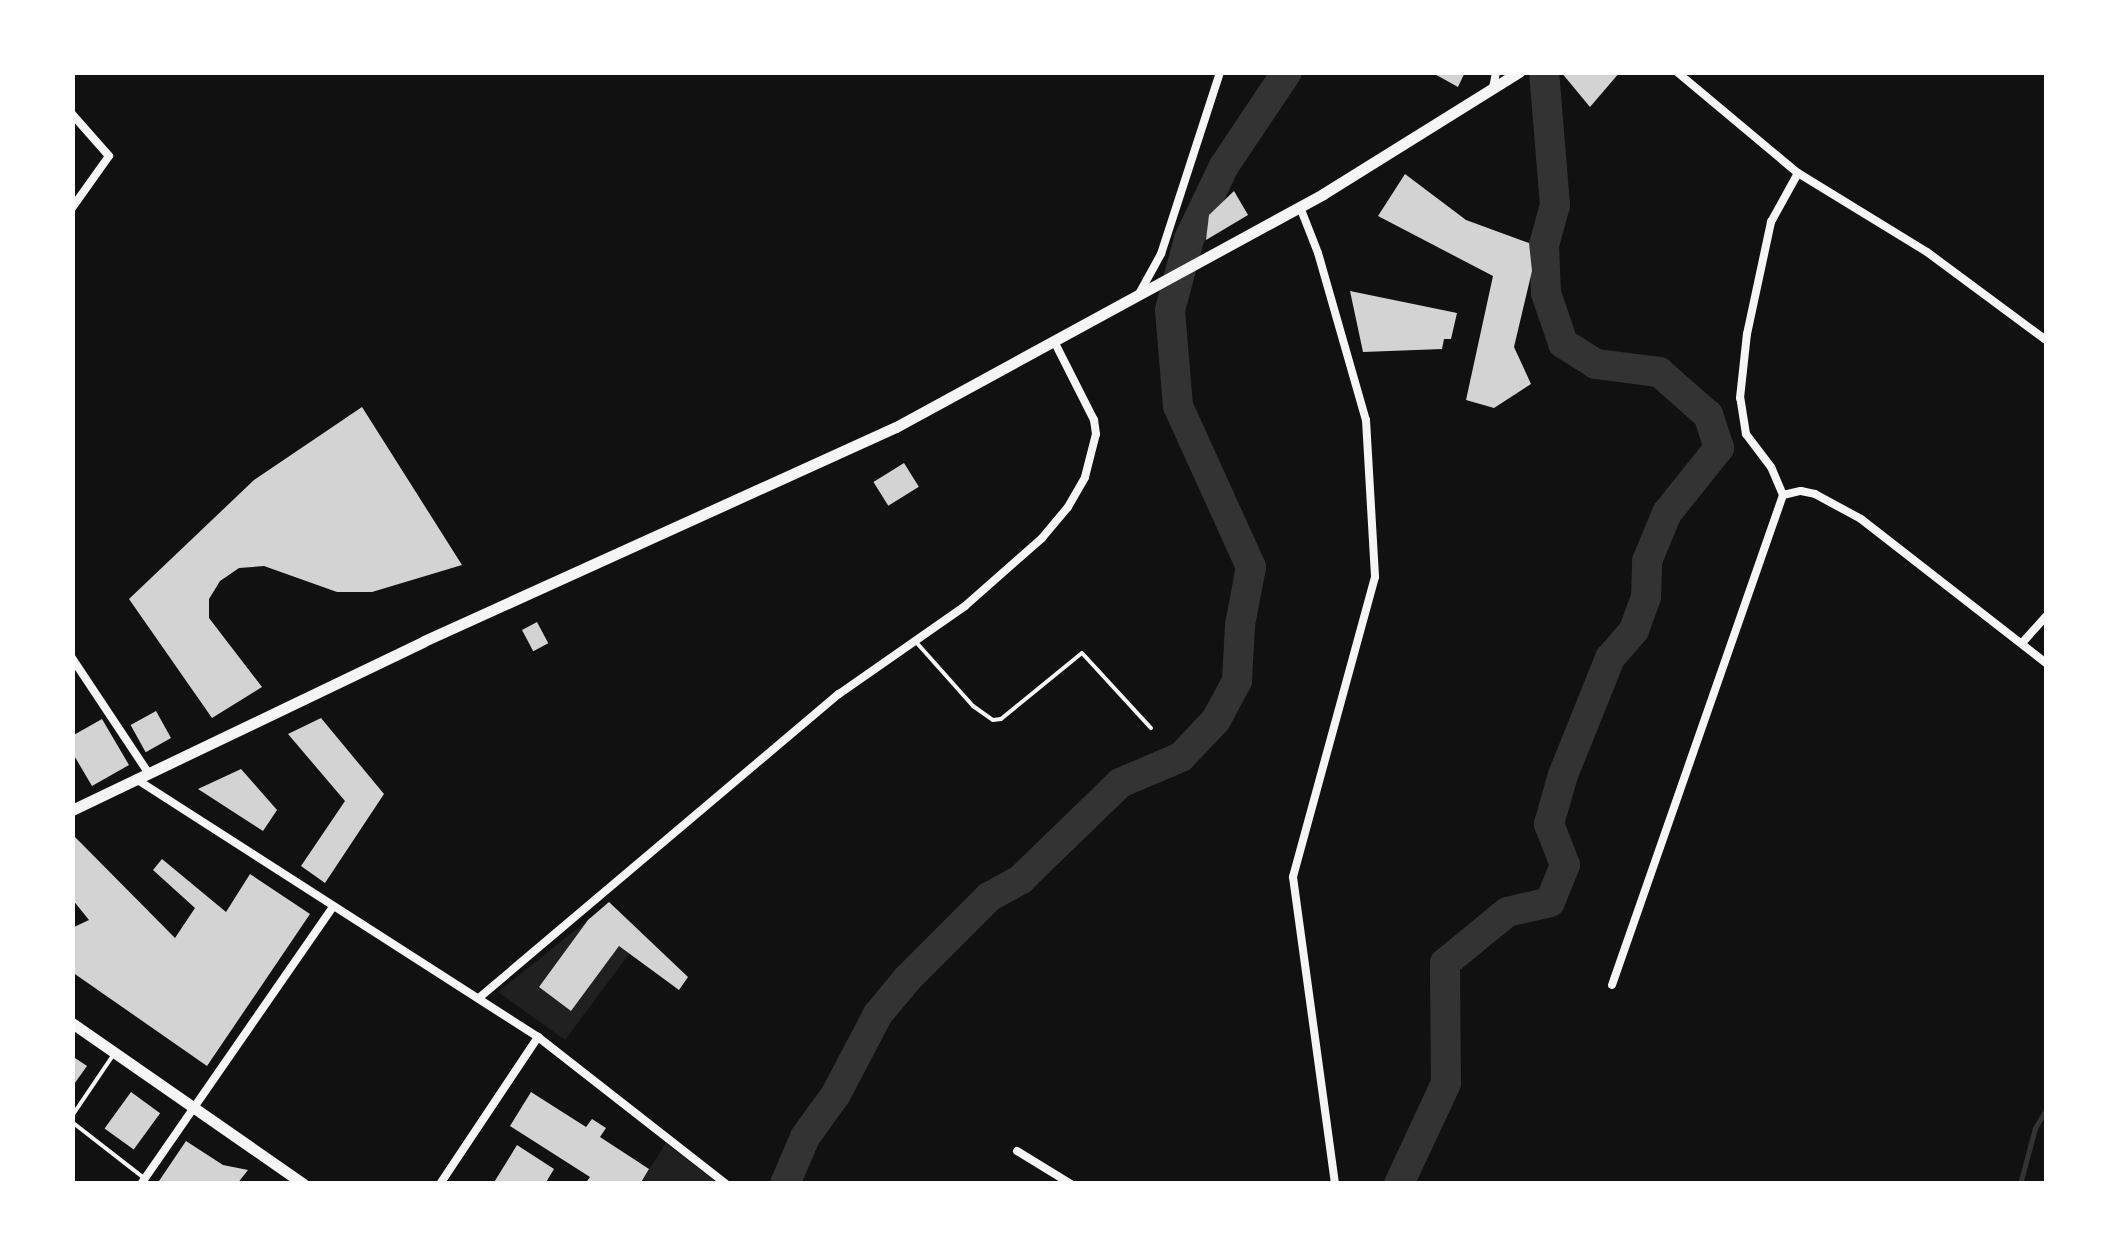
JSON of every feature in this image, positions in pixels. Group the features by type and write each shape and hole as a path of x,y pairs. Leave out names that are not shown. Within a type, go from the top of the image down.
{"main road":[{"path":"72,810 424,641 896,427 1300,207 1519,72"},
{"path":"72,1023 304,1184"}],"street":[{"path":"1137,298 1161,254 1220,72"},
{"path":"1493,88 1496,72"},
{"path":"1677,72 1798,174 1927,252 2046,340"},
{"path":"72,114 109,156 72,208"},
{"path":"1612,985 1784,496 1771,467 1746,434 1740,398 1747,334 1771,222 1798,174"},
{"path":"1300,207 1318,254 1366,420 1376,577 1293,877 1335,1184"},
{"path":"480,997 839,694 916,642 1042,538 1068,507 1093,453 1094,420 1055,342"},
{"path":"1784,496 1802,491 1814,494 1861,519 2046,664"},
{"path":"2022,643 2046,616"},
{"path":"72,658 149,774"},
{"path":"136,780 480,997 538,1037 726,1184"},
{"path":"143,1181 333,907"},
{"path":"440,1184 538,1037"},
{"path":"1017,1151 1071,1184"}],"lane":[{"path":"916,642 974,706 993,720 1002,719 1082,653 1151,728"},
{"path":"115,1053 72,1119 143,1181"}],"shaded area":[{"path":"588,920 540,988 571,1011 619,946 629,954 565,1040 498,992"},
{"path":"666,1143 717,1183 640,1184"}],"building":[{"path":"1431,72 1465,72 1458,87"},
{"path":"1561,72 1620,72 1590,107"},
{"path":"1405,174 1466,220 1529,243 1532,271 1514,347 1531,384 1494,408 1466,400 1493,276 1378,216"},
{"path":"1234,191 1248,215 1206,240 1209,215"},
{"path":"1350,291 1457,313 1451,339 1444,339 1442,349 1363,352"},
{"path":"362,407 462,565 372,592 337,592 264,566 239,568 220,581 209,599 209,618 262,687 212,718 129,599 254,480"},
{"path":"904,463 919,487 888,506 873,482"},
{"path":"537,622 548,643 533,651 522,630"},
{"path":"156,711 171,738 146,752 131,725"},
{"path":"321,718 384,794 325,883 301,866 345,801 288,734"},
{"path":"102,719 129,765 92,786 72,752 72,736"},
{"path":"241,769 277,810 263,831 198,789"},
{"path":"75,837 175,938 195,908 153,870 162,859 226,912 250,874 310,914 207,1066 72,972 72,928 89,920 72,899"},
{"path":"609,902 688,977 679,990 619,946 571,1011 539,987 588,920"},
{"path":"72,1056 87,1066 72,1087"},
{"path":"131,1092 160,1113 134,1150 105,1128"},
{"path":"531,1092 586,1127 592,1119 606,1128 600,1137 649,1169 640,1184 585,1184 590,1177 510,1126"},
{"path":"186,1141 223,1165 248,1170 237,1184 157,1184"},
{"path":"517,1145 554,1169 545,1184 493,1184"}],"waterway":[{"path":"785,1184 805,1137 836,1094 878,1014 908,978 989,897 1021,879 1120,783 1181,757 1216,720 1237,681 1240,625 1251,567 1178,406 1170,310 1189,239 1224,166 1287,72"},
{"path":"1399,1184 1446,1083 1445,963 1507,912 1550,902 1565,865 1549,824 1563,775 1610,658 1634,630 1646,597 1647,561 1667,513 1719,448 1708,415 1659,372 1596,364 1563,343 1546,293 1544,245 1555,205 1544,72"},
{"path":"2020,1184 2035,1128 2046,1110"}]}
